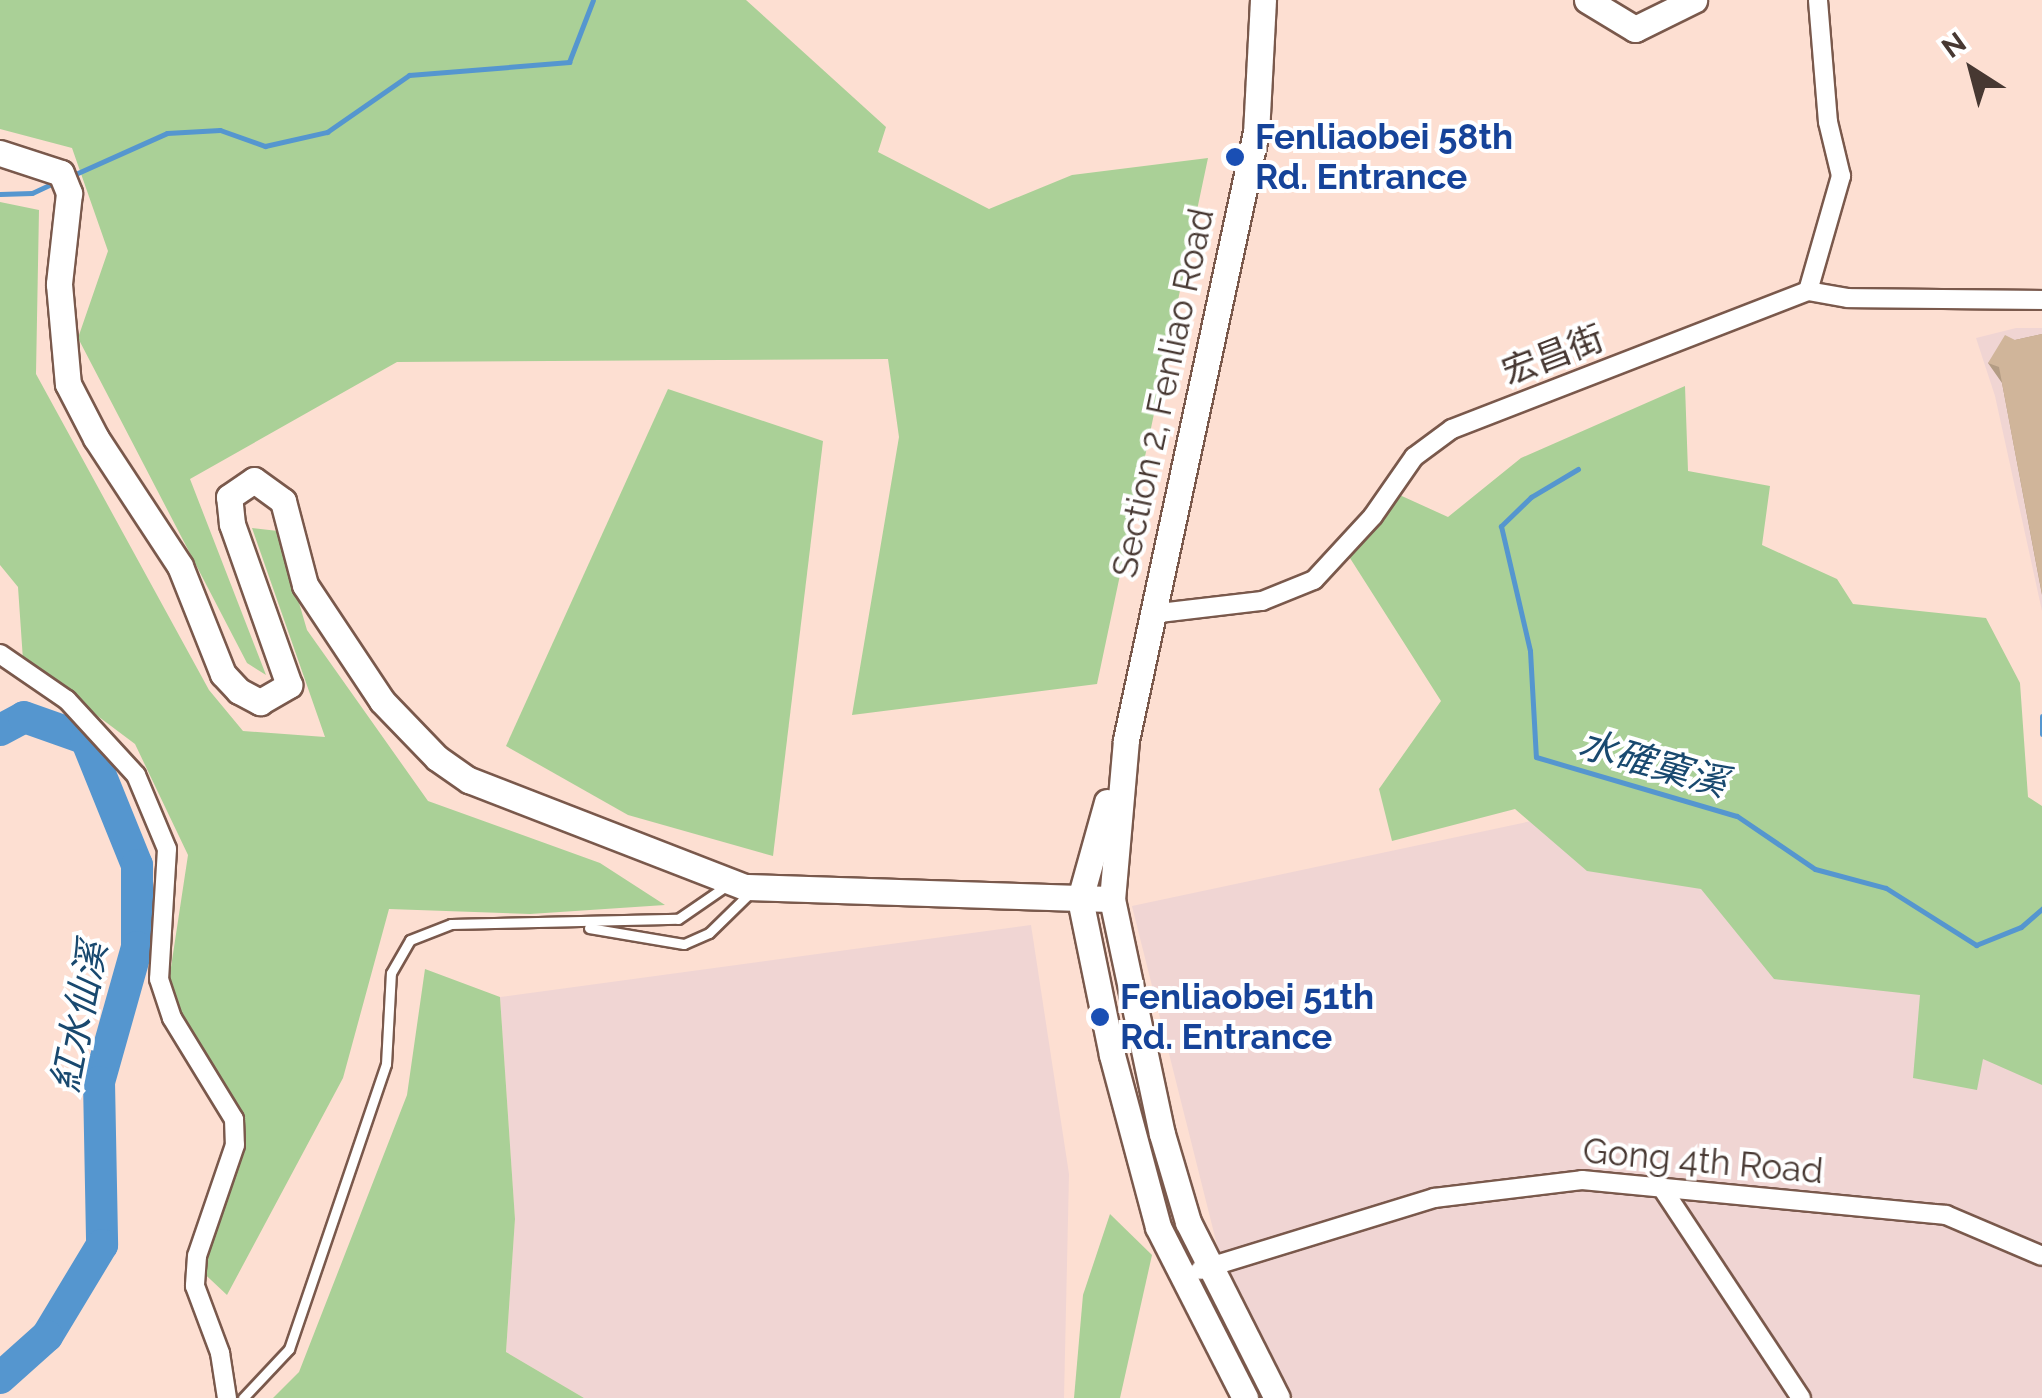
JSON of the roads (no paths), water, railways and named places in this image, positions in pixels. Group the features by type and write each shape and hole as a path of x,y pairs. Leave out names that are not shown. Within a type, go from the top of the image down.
{"main road":[{"name":"Section 2, Fenliao Road","path":"1245,1398 1182,1278 1133,1142 1080,899 1126,740 1256,132 1263,0"},
{"path":"1587,0 1635,29 1694,0"},
{"path":"0,153 65,183 59,284 68,384 96,438 180,566 223,674 260,702 289,686 232,524 229,497 254,480 283,501 305,585 382,701 436,758 469,780 742,885 1112,899"},
{"name":"Section 2, Fenliao Road","path":"1126,740 1112,899 1162,1134 1208,1267 1277,1398"}],"street":[{"path":"1818,0 1828,122 1841,176 1808,290 1848,298 2042,300"},
{"name":"宏昌街","path":"1151,614 1262,600 1314,580 1373,516 1414,457 1452,429 1808,290"},
{"path":"0,654 67,700 136,775 167,849 160,979 172,1018 234,1119 234,1145 197,1256 195,1286 220,1352 227,1398"},
{"name":"Gong 4th Road","path":"1182,1278 1434,1198 1582,1180 1946,1215 2042,1256"},
{"path":"1662,1188 1801,1398"}],"lane":[{"path":"566,923 684,944 709,933 742,885"},
{"path":"243,1398 289,1348 386,1064 391,974 410,940 451,924 678,920 742,885"}],"waterway":[{"path":"71,176 167,133 220,130 265,146 327,132 409,75 569,62 593,0"},
{"path":"0,194 32,193 56,182"},
{"name":"水確窠溪","path":"1578,469 1531,497 1501,526 1530,651 1536,757 1737,816 1815,869 1886,888 1976,945 2021,927 2042,909"},
{"path":"2042,716 2042,734"},
{"name":"紅水仙溪","path":"0,730 24,717 86,739 137,865 137,947 99,1082 102,1245 47,1336 0,1378"}],"place":[{"name":"Fenliaobei 58th Rd. Entrance","path":"1235,157"},
{"name":"Fenliaobei 51th Rd. Entrance","path":"1100,1017"}]}
